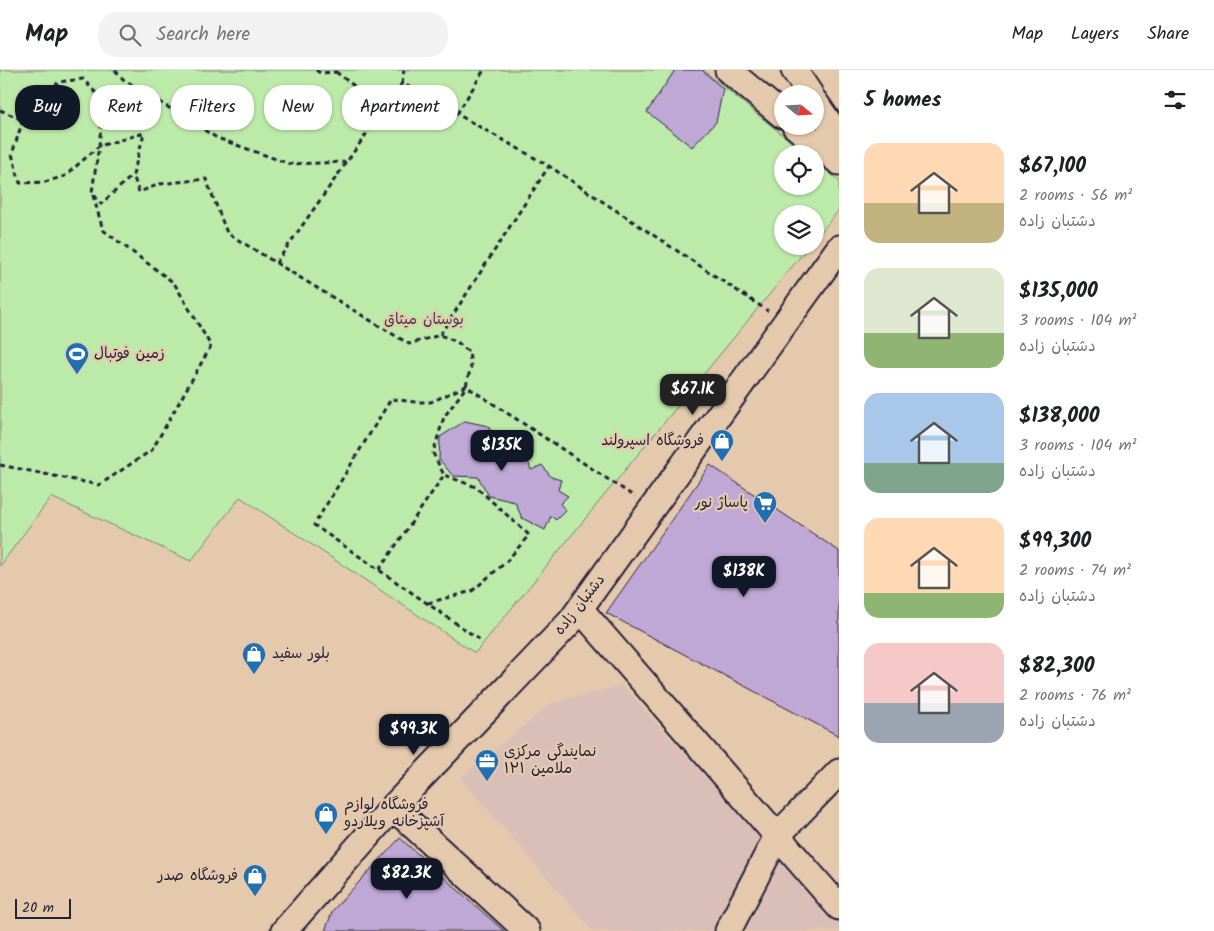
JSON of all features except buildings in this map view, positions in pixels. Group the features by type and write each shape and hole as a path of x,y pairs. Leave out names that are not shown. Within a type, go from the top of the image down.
{"street":[{"path":"728,70 774,109"},
{"path":"794,70 804,85"},
{"path":"824,115 839,137"},
{"path":"807,135 839,162"},
{"name":"دشتبان زاده","path":"284,931 392,807 571,621 839,248"},
{"path":"580,609 839,907"},
{"path":"728,931 777,836 839,772"},
{"path":"392,807 528,931"}],"path":[{"path":"115,70 123,80 217,138 290,164 346,162"},
{"path":"316,70 320,73 336,71 354,85"},
{"path":"404,70 402,83 406,85"},
{"path":"458,112 484,70"},
{"path":"0,465 98,485 152,450 211,346 174,283 103,230 92,192 102,117 95,92 84,79 58,82 56,85"},
{"path":"0,110 15,117"},
{"path":"458,115 549,166 785,323"},
{"path":"20,130 12,154 20,182 45,182 65,176 99,146 144,132 133,175 139,192 160,184 206,179 227,233 409,344 440,334 549,166"},
{"path":"276,263 369,130"},
{"path":"92,192 100,204 133,175"},
{"path":"427,604 472,591 506,562 529,535 476,487 444,474 433,453 444,417 466,386 471,366 469,352 457,342 440,334"},
{"path":"466,386 652,508"},
{"path":"466,386 431,402 391,399 314,525 483,642"},
{"path":"379,570 444,474"}],"shaded area":[{"path":"622,685 839,923 839,931 593,931 460,778 552,703"}],"green space":[{"name":"بوستان میثاق","path":"0,70 703,70 774,128 774,135 783,135 795,145 774,145 774,195 824,195 824,168 839,181 839,210 824,228 824,205 774,205 774,255 802,255 475,653 240,497 191,561 51,497 0,566"}],"place":[{"name":"زمین فوتبال","path":"77,375"},
{"name":"فروشگاه اسپرولند","path":"722,462"},
{"name":"پاساژ نور","path":"765,524"},
{"name":"بلور سفید","path":"254,675"},
{"name":"نمایندگی مرکزی ملامین ۱۲۱","path":"487,782"},
{"name":"فروشگاه لوازم آشپزخانه ویلاردو","path":"326,835"},
{"name":"فروشگاه صدر","path":"255,897"}]}
